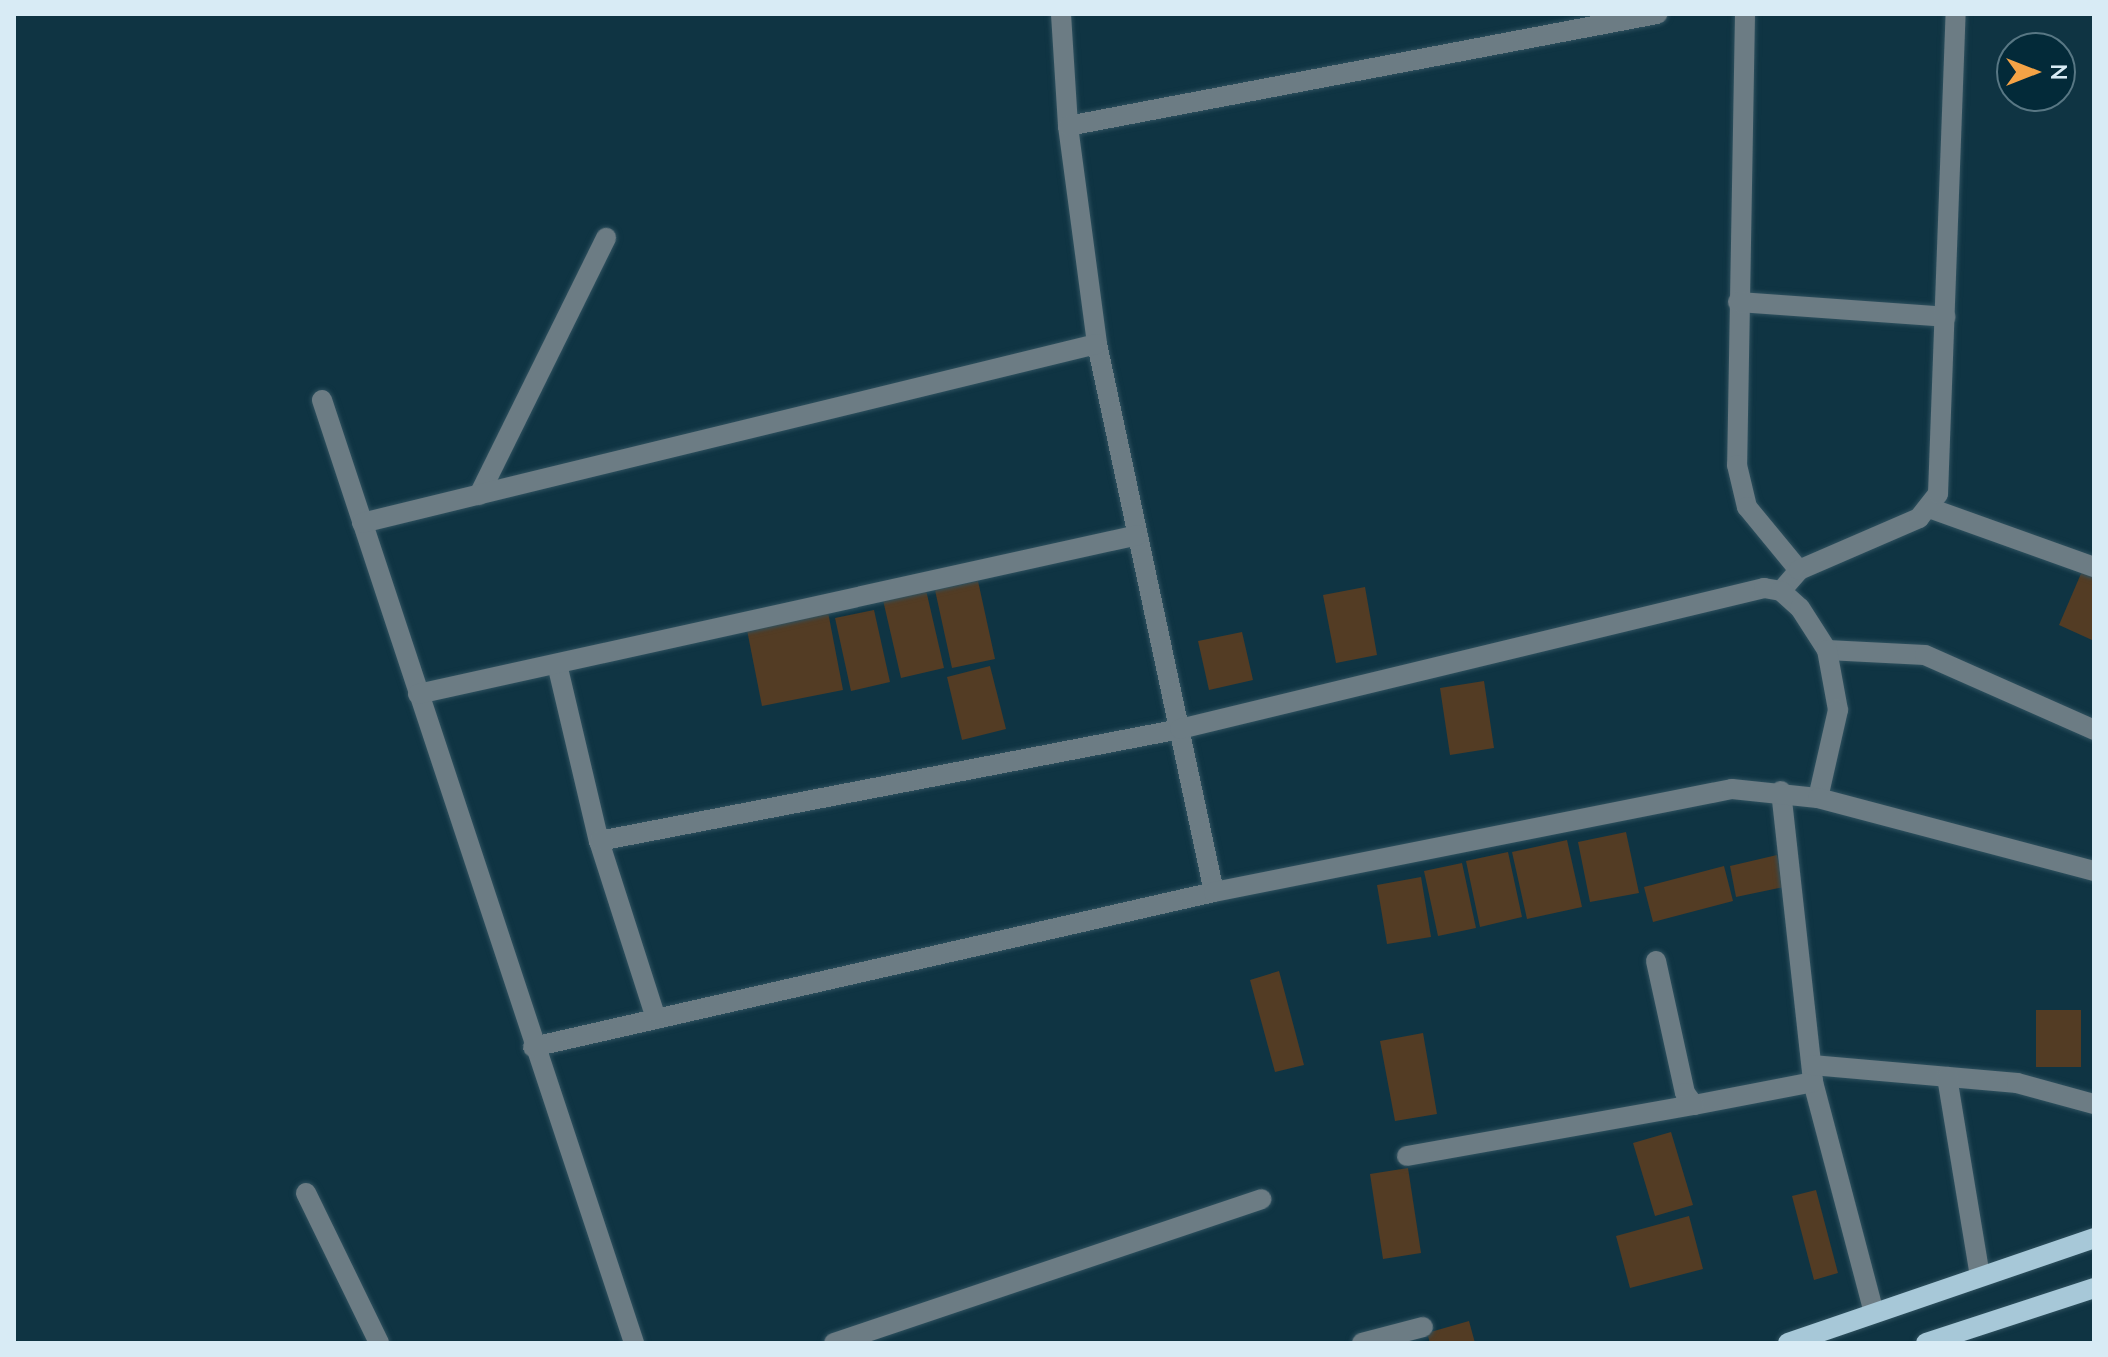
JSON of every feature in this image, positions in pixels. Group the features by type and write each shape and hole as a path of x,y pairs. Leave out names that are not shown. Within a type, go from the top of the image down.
{"main road":[{"path":"1788,1343 2094,1238"},
{"path":"1926,1343 2094,1288"}],"street":[{"path":"1061,14 1068,126 1097,344 1214,892"},
{"path":"1068,126 1657,14"},
{"path":"1745,14 1737,465 1747,507 1799,570"},
{"path":"1781,591 1799,570 1932,509 1938,494 1956,14"},
{"path":"479,495 606,238"},
{"path":"1738,302 1945,317"},
{"path":"362,523 1097,344"},
{"path":"322,400 533,1047 634,1343"},
{"path":"1932,509 2094,567"},
{"path":"418,694 1138,535"},
{"path":"599,841 1180,729 1764,588 1781,591 1827,650 1838,710 1818,798"},
{"path":"1827,650 1925,655 2094,730"},
{"path":"557,664 599,841 656,1019"},
{"path":"533,1047 1214,892 1732,789 1781,791 1818,798 2094,871"},
{"path":"1781,791 1812,1073 1874,1313"},
{"path":"1656,961 1685,1093 1694,1105"},
{"path":"1407,1156 1694,1105 1812,1073 1947,1077 2017,1083 2094,1104"},
{"path":"1947,1077 1980,1276"},
{"path":"306,1193 379,1343"},
{"path":"834,1343 1261,1199"},
{"path":"1362,1343 1423,1327"}],"building":[{"path":"2083,569 2094,573 2092,640 2059,625"},
{"path":"978,581 995,659 952,668 935,590"},
{"path":"1365,587 1377,655 1336,663 1323,595"},
{"path":"926,590 944,668 901,678 883,600"},
{"path":"874,610 890,682 851,691 835,618"},
{"path":"828,612 843,690 762,706 747,630"},
{"path":"1242,632 1253,680 1209,690 1198,641"},
{"path":"990,666 1006,729 962,740 947,677"},
{"path":"1484,681 1494,748 1450,755 1440,688"},
{"path":"1626,832 1639,893 1590,902 1578,842"},
{"path":"1567,840 1582,907 1527,919 1512,852"},
{"path":"1508,852 1522,917 1480,927 1466,861"},
{"path":"1777,855 1784,887 1736,897 1730,866"},
{"path":"1462,863 1476,928 1438,936 1424,871"},
{"path":"1724,866 1733,901 1653,922 1644,887"},
{"path":"1421,877 1431,937 1387,944 1377,885"},
{"path":"1279,971 1304,1065 1275,1072 1250,980"},
{"path":"2036,1010 2081,1010 2081,1067 2036,1067"},
{"path":"1423,1033 1437,1114 1395,1121 1380,1041"},
{"path":"1671,1132 1693,1205 1655,1216 1633,1143"},
{"path":"1408,1168 1421,1253 1383,1259 1370,1174"},
{"path":"1816,1190 1838,1273 1814,1280 1792,1196"},
{"path":"1689,1216 1703,1269 1630,1288 1616,1236"},
{"path":"1469,1321 1475,1343 1430,1343 1427,1333"}]}
